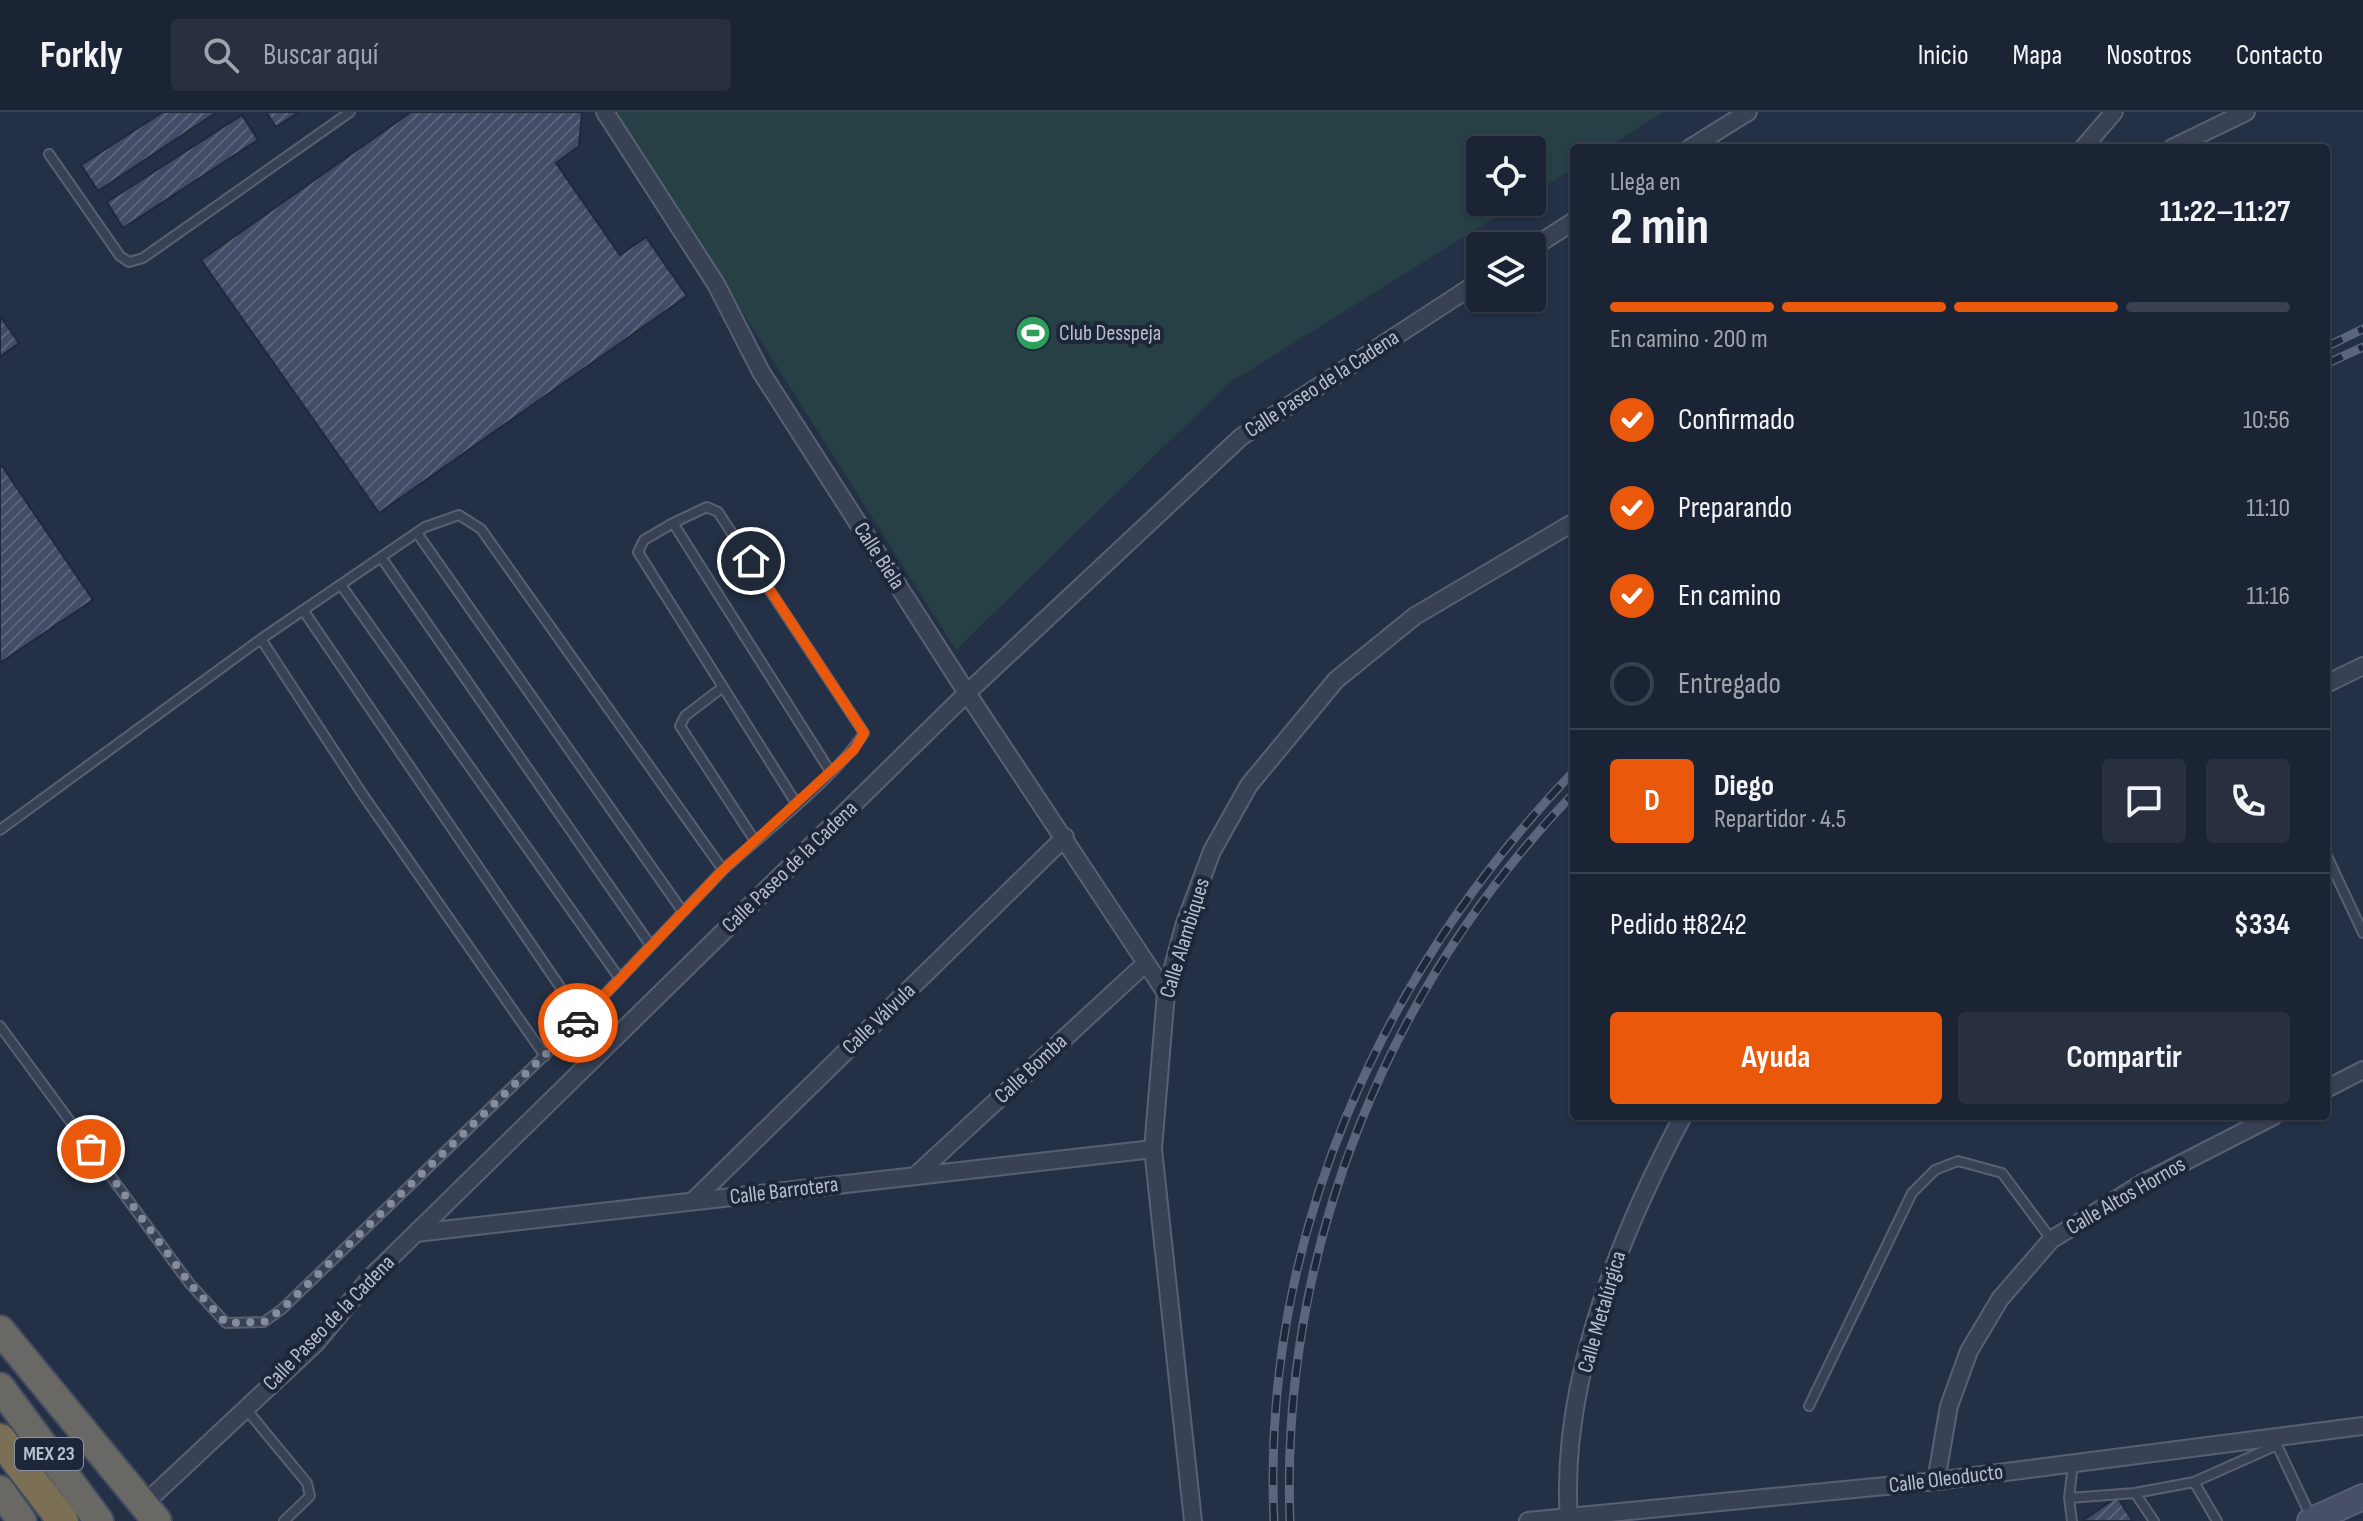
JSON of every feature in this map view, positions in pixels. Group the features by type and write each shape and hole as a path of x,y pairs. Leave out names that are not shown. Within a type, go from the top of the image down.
{"highway":[{"path":"0,1330 150,1513"},
{"name":"MEX 23","path":"0,1387 99,1521"},
{"path":"0,1439 63,1521"},
{"name":"MEX 23","path":"0,1490 22,1521"}],"main road":[{"path":"2311,1520 2363,1497"}],"street":[{"name":"Calle Biela","path":"605,112 716,284 761,372 967,693 1166,993"},
{"path":"1696,144 1748,112"},
{"path":"2086,144 2114,112"},
{"path":"2180,144 2246,112"},
{"path":"1546,239 1570,224"},
{"name":"Calle Paseo de la Cadena","path":"150,1513 246,1409 315,1344 370,1278 967,693 1241,437 1466,290"},
{"name":"Calle Alambiques","path":"1193,1521 1153,1149 1166,993 1184,926 1212,851 1249,785 1327,690 1378,643 1415,616 1570,524"},
{"path":"2330,682 2363,666"},
{"name":"Calle Válvula","path":"693,1201 1065,837"},
{"name":"Calle Bomba","path":"915,1176 1146,963"},
{"path":"2330,1087 2363,1070"},
{"name":"Calle Metalúrgica","path":"1569,1519 1571,1441 1588,1354 1609,1272 1642,1192 1681,1120"},
{"name":"Calle Altos Hornos","path":"1936,1481 1949,1406 1969,1351 2000,1299 2051,1240 2141,1184 2266,1120"},
{"name":"Calle Barrotera","path":"416,1233 1153,1149"},
{"name":"Calle Oleoducto","path":"1528,1521 1936,1481 2276,1441 2363,1426"}],"lane":[{"path":"49,154 120,256 129,262 143,258 350,112"},
{"path":"0,1026 190,1284 226,1323 264,1322 282,1309 545,1056 723,870 854,750 864,733 718,512 707,507 644,540 638,552 796,803"},
{"path":"0,830 303,610 417,533 459,515 481,529 723,870"},
{"path":"673,523 830,771"},
{"path":"417,533 683,912"},
{"path":"381,557 651,946"},
{"path":"341,585 620,979"},
{"path":"303,610 582,1019"},
{"path":"261,639 363,795 545,1056"},
{"path":"723,687 685,716 680,726 755,841"},
{"path":"2330,863 2363,933"},
{"path":"1809,1406 1912,1193 1935,1170 1958,1161 2002,1173 2051,1240"},
{"path":"246,1409 307,1483 310,1496 284,1521"},
{"path":"2069,1498 2135,1493 2194,1482 2276,1441 2311,1520"},
{"path":"2072,1521 2069,1498 2073,1463"},
{"path":"2194,1482 2217,1521"},
{"path":"2135,1493 2154,1521"}],"green space":[{"name":"Club Desspeja","path":"616,112 1664,112 1612,144 1570,144 1570,170 1546,185 1546,136 1466,136 1466,216 1497,216 1472,232 1466,232 1466,236 1229,383 956,650"}],"building":[{"path":"163,112 217,112 98,191 81,165"},
{"path":"266,112 299,112 276,127"},
{"path":"411,112 582,112 579,146 556,163 620,255 646,237 687,296 379,513 201,260"},
{"path":"242,115 258,140 123,228 107,202"},
{"path":"0,316 19,343 0,357"},
{"path":"0,463 93,600 0,663"},
{"path":"2117,1497 2133,1521 2082,1521"}],"railway":[{"path":"2330,345 2363,329"},
{"path":"2330,362 2363,347"},
{"path":"1274,1521 1275,1416 1288,1313 1312,1213 1347,1116 1391,1022 1444,934 1505,850 1570,776"},
{"path":"1290,1521 1292,1420 1304,1321 1326,1223 1358,1128 1399,1037 1449,951 1508,869 1570,798"}],"way so far":[{"path":"91,1149 190,1284 226,1323 264,1322 282,1309 578,1023"}],"place":[{"name":"Club Desspeja","path":"1033,333"}],"route":[{"path":"578,1023 723,870 854,750 864,733 751,561"}]}
